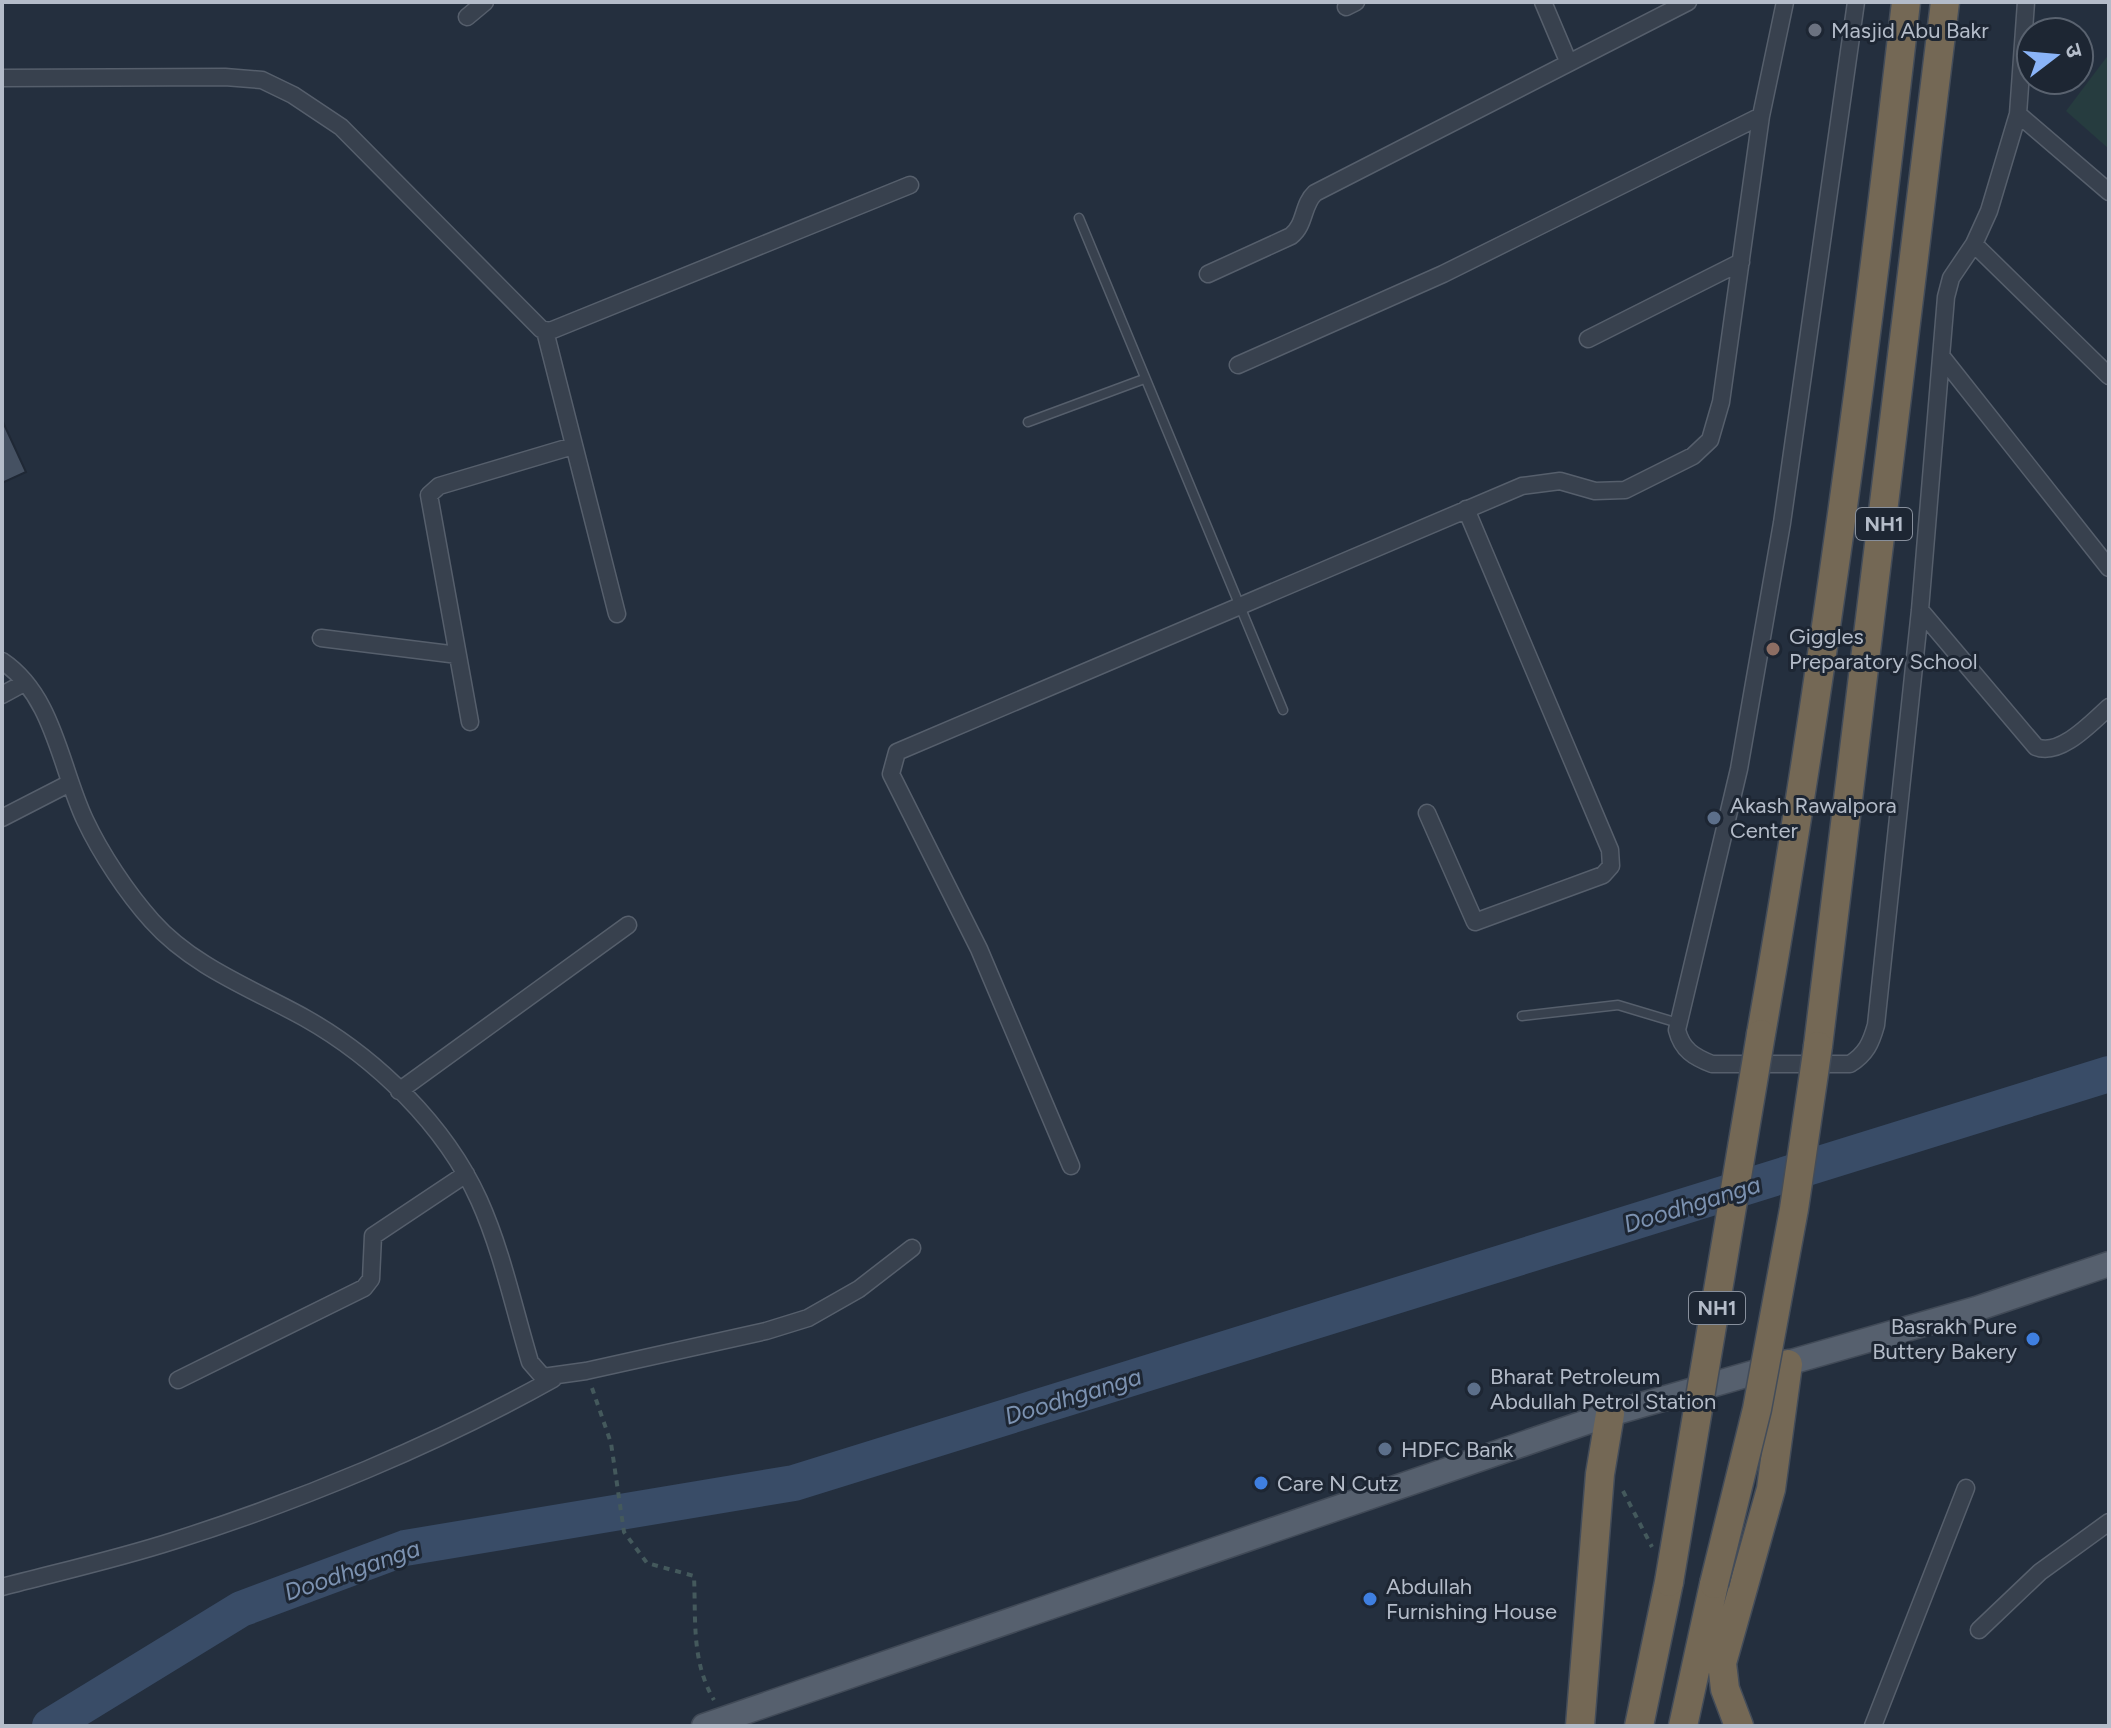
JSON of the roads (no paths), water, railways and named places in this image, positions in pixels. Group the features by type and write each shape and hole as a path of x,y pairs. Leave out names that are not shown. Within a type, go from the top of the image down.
{"highway":[{"name":"NH1","path":"1639,1726 1669,1582 1799,816 1835,566 1906,2"},
{"name":"NH1","path":"1683,1726 1757,1409 1794,1209 1818,1046 1945,2"},
{"path":"1739,1726 1725,1689 1722,1663 1771,1489 1788,1364"},
{"path":"1580,1726 1603,1451 1610,1414"}],"main road":[{"path":"720,1724 1610,1414 1976,1309 2109,1264"}],"street":[{"path":"467,17 485,2"},
{"path":"1543,2 1568,61"},
{"path":"1208,274 1300,230 1309,199 1315,193 1669,6 1688,2"},
{"path":"1071,1166 979,949 891,774 891,762 897,752 1522,486 1560,481 1612,493 1693,456 1710,440 1716,423 1761,116 1785,2"},
{"path":"1856,2 1782,523 1739,769 1678,1023 1680,1041 1686,1049 1696,1058 1712,1064 1850,1064 1862,1057 1871,1043 1876,1025 1920,610 1946,297 1951,278 1974,244 1989,211 2018,114 2026,2"},
{"path":"2,78 225,77 262,80 293,95 341,127 545,331 617,614"},
{"path":"2018,114 2109,192"},
{"path":"1238,365 1443,274 1761,116"},
{"path":"545,331 576,322 910,185"},
{"path":"1974,244 2109,376"},
{"path":"1588,339 1741,262"},
{"path":"1942,357 2109,568"},
{"path":"470,722 429,495 439,486 573,446"},
{"path":"1427,813 1475,922 1603,875 1611,866 1610,850 1466,509"},
{"path":"1920,610 2036,747 2047,750 2059,747 2109,707"},
{"path":"321,638 458,655"},
{"path":"2,661 35,694 49,721 86,822 151,920 170,939 215,971 336,1038 399,1091 466,1174 492,1234 530,1362 543,1377 553,1379"},
{"path":"2,695 24,683"},
{"path":"2,818 70,783"},
{"path":"399,1091 628,925"},
{"path":"178,1380 364,1288 371,1279 373,1236 466,1174"},
{"path":"2,1587 172,1542 225,1523 463,1427 553,1379 766,1331 808,1318 859,1289 912,1248"},
{"path":"1873,1726 1966,1488"},
{"path":"1979,1630 2040,1572 2109,1522"}],"lane":[{"path":"1079,218 1283,710"},
{"path":"1028,422 1144,379"},
{"path":"1522,1016 1618,1005 1678,1023"}],"waterway":[{"name":"Doodhganga","path":"50,1726 241,1609 405,1548 794,1483 2109,1074"}],"place":[{"name":"Masjid Abu Bakr","path":"1815,30"},
{"name":"Giggles Preparatory School","path":"1773,649"},
{"name":"Akash Rawalpora Center","path":"1714,818"},
{"name":"Basrakh Pure Buttery Bakery","path":"2033,1339"},
{"name":"Bharat Petroleum Abdullah Petrol Station","path":"1474,1389"},
{"name":"HDFC Bank","path":"1385,1449"},
{"name":"Care N Cutz","path":"1261,1483"},
{"name":"Abdullah Furnishing House","path":"1370,1599"}]}
